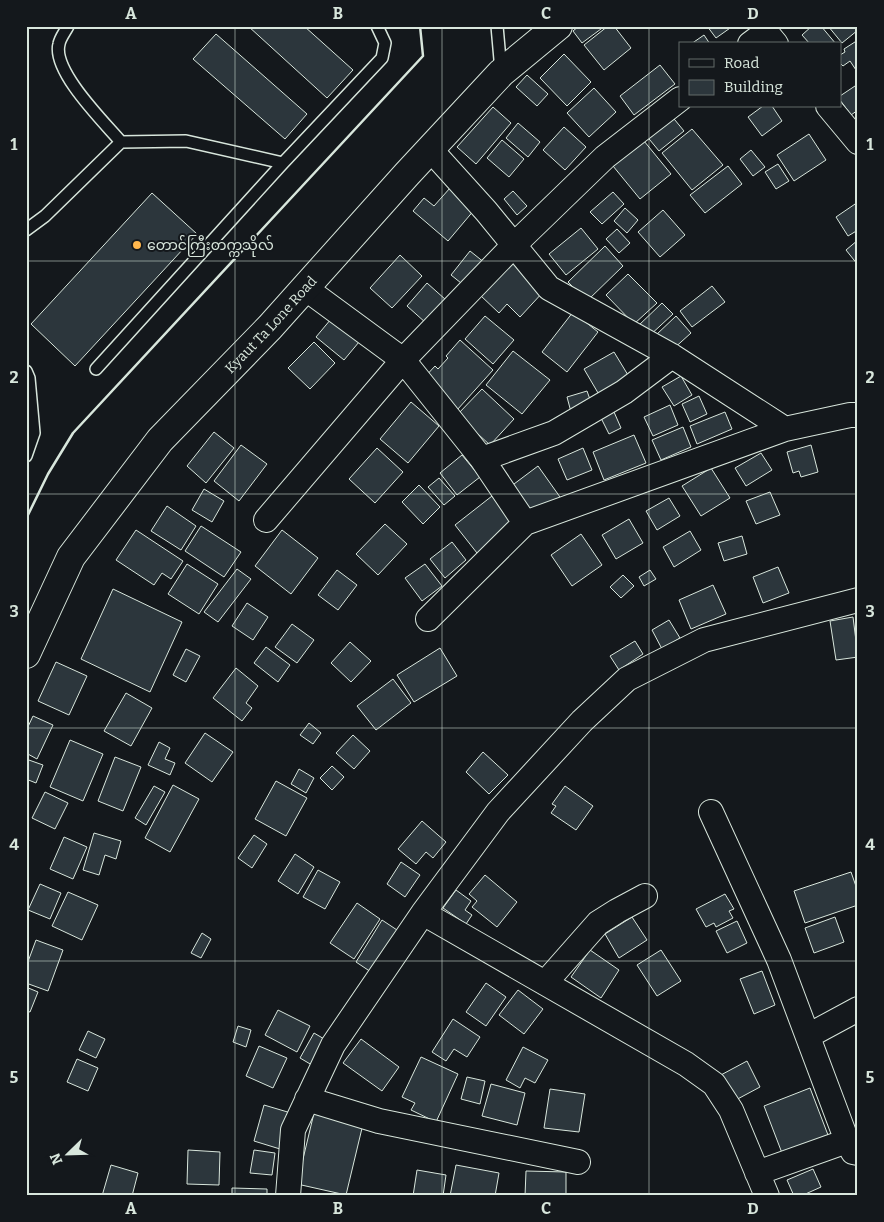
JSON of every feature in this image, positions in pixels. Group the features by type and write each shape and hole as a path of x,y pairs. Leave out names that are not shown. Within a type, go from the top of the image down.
{"main road":[{"name":"Kyaut Ta Lone Road","path":"26,654 71,557 160,440 270,327 501,73 558,26"}],"street":[{"path":"753,42 766,32 774,42"},
{"path":"266,520 403,360 514,245 605,157 679,100"},
{"path":"830,108 858,142"},
{"path":"430,149 486,211 549,288 672,356 785,429"},
{"path":"305,288 403,360 482,459 526,523"},
{"path":"482,459 554,434 624,392 672,356"},
{"path":"428,619 526,523 785,429 850,415 858,415"},
{"path":"288,1196 293,1130 333,1045 423,913 498,812 582,721 627,679 704,640 858,600"},
{"path":"711,812 779,960 853,1147 758,1173"},
{"path":"545,984 598,923 645,896"},
{"path":"423,913 686,1064 714,1084 732,1110 767,1196"},
{"path":"808,1036 858,1009"},
{"path":"307,1099 379,1121 578,1162"}],"lane":[{"path":"68,26 58,44 60,60 70,82 121,142"},
{"path":"96,369 283,163 382,58 385,43 377,26"},
{"path":"497,26 501,73"},
{"path":"26,230 45,216 121,142 186,141 283,163"},
{"path":"26,370 29,378 34,433 26,456"}],"building":[{"path":"248,26 304,26 353,70 327,98"},
{"path":"579,26 605,26 582,43 573,31"},
{"path":"608,26 614,26 631,48 604,70 584,45"},
{"path":"707,26 733,26 716,38"},
{"path":"812,26 821,26 834,42 808,42 802,35"},
{"path":"828,26 858,26 858,30 841,42"},
{"path":"216,34 307,114 285,139 193,59"},
{"path":"704,35 709,42 694,42"},
{"path":"858,40 858,73 850,61 842,65 844,49"},
{"path":"564,54 591,82 567,106 540,78"},
{"path":"660,65 675,84 634,115 620,96"},
{"path":"527,75 548,94 537,106 516,87"},
{"path":"858,84 858,110 851,115 842,103 842,95"},
{"path":"594,88 616,112 589,137 567,113"},
{"path":"493,107 511,123 476,164 457,147"},
{"path":"760,108 773,108 782,121 762,136 748,117"},
{"path":"670,114 684,131 659,151 645,134"},
{"path":"518,123 540,142 528,157 506,138"},
{"path":"564,127 586,147 565,170 543,150"},
{"path":"692,129 723,165 692,190 662,153"},
{"path":"809,134 826,160 794,181 777,155"},
{"path":"502,140 524,159 509,177 487,158"},
{"path":"644,141 671,174 640,199 613,166"},
{"path":"751,150 765,167 753,176 740,159"},
{"path":"778,164 789,181 776,189 765,172"},
{"path":"728,166 742,184 705,213 690,195"},
{"path":"450,188 475,209 448,241 413,211 424,198 434,206"},
{"path":"513,191 527,206 517,215 504,199"},
{"path":"613,192 624,204 602,224 590,212"},
{"path":"152,193 197,234 75,366 31,324"},
{"path":"858,202 858,230 848,236 836,217"},
{"path":"625,208 638,220 627,233 614,221"},
{"path":"663,210 685,235 660,257 638,232"},
{"path":"581,228 598,249 566,275 549,254"},
{"path":"617,229 630,243 619,253 606,239"},
{"path":"858,240 858,265 846,250"},
{"path":"605,246 623,266 587,301 568,282"},
{"path":"470,251 485,263 466,287 451,275"},
{"path":"400,255 422,276 392,308 370,288"},
{"path":"512,261 544,291 520,317 507,304 499,313 480,295"},
{"path":"628,274 657,303 634,324 606,295"},
{"path":"427,283 446,300 426,323 407,306"},
{"path":"712,286 725,302 692,327 680,311"},
{"path":"662,303 673,314 648,337 638,326"},
{"path":"573,312 598,332 567,372 542,352"},
{"path":"485,316 514,340 493,364 465,339"},
{"path":"676,316 691,333 671,351 656,335"},
{"path":"331,319 359,342 344,360 316,337"},
{"path":"460,340 493,370 457,410 423,379 435,366 438,369"},
{"path":"314,342 335,363 310,389 288,368"},
{"path":"513,351 550,380 522,414 486,385"},
{"path":"614,352 631,380 601,398 584,369"},
{"path":"681,376 692,395 674,406 662,387"},
{"path":"482,389 514,419 490,445 457,415"},
{"path":"587,391 592,405 571,412 567,397"},
{"path":"699,396 707,414 690,422 682,404"},
{"path":"411,402 439,426 408,463 380,439"},
{"path":"670,405 678,425 653,436 644,417"},
{"path":"614,412 621,428 609,434 601,418"},
{"path":"725,412 732,429 697,444 690,426"},
{"path":"683,427 691,447 661,460 652,440"},
{"path":"214,432 234,448 206,483 187,466"},
{"path":"634,435 646,463 604,480 593,452"},
{"path":"241,445 267,464 239,501 214,481"},
{"path":"811,445 818,472 801,477 799,471 793,473 787,452"},
{"path":"377,448 403,472 375,503 349,479"},
{"path":"583,448 592,470 567,480 558,459"},
{"path":"761,453 772,470 746,486 735,468"},
{"path":"462,455 480,477 457,495 440,473"},
{"path":"538,466 560,497 539,512 528,513 510,487"},
{"path":"711,468 730,498 701,516 682,486"},
{"path":"439,478 455,496 444,505 428,487"},
{"path":"419,485 440,507 423,524 402,502"},
{"path":"204,489 224,501 212,522 192,510"},
{"path":"770,492 780,515 756,524 746,501"},
{"path":"492,496 513,525 477,553 455,525"},
{"path":"669,498 680,516 657,530 646,511"},
{"path":"167,506 196,526 181,550 151,531"},
{"path":"629,519 643,543 616,559 602,535"},
{"path":"385,524 407,544 378,575 356,554"},
{"path":"201,526 241,552 224,577 185,551"},
{"path":"136,530 183,561 171,579 162,573 154,585 116,560"},
{"path":"282,530 318,558 291,594 255,566"},
{"path":"690,531 701,550 674,567 663,547"},
{"path":"581,534 602,565 572,586 551,555"},
{"path":"742,536 747,554 724,561 718,543"},
{"path":"452,542 466,560 445,578 430,559"},
{"path":"187,564 218,584 199,614 168,594"},
{"path":"425,564 442,586 422,601 405,578"},
{"path":"778,567 789,593 763,603 753,577"},
{"path":"237,569 251,579 218,622 204,612"},
{"path":"337,570 357,585 338,610 318,595"},
{"path":"650,570 656,579 644,586 639,577"},
{"path":"623,575 634,586 621,598 610,587"},
{"path":"713,585 726,614 691,629 679,600"},
{"path":"113,589 182,622 150,692 81,659"},
{"path":"247,603 268,617 253,640 232,626"},
{"path":"853,617 858,657 836,660 830,621"},
{"path":"669,620 680,638 662,649 652,630"},
{"path":"292,624 314,640 297,663 275,647"},
{"path":"635,641 643,654 619,670 610,656"},
{"path":"350,642 371,661 351,682 331,663"},
{"path":"266,647 290,665 278,682 254,663"},
{"path":"440,648 457,676 414,702 397,675"},
{"path":"186,649 200,656 186,682 173,675"},
{"path":"56,662 87,676 69,715 38,701"},
{"path":"236,668 258,686 246,703 252,708 242,721 213,698"},
{"path":"393,679 411,703 376,730 357,706"},
{"path":"126,693 152,708 131,746 104,731"},
{"path":"33,716 53,725 37,759 26,753 26,731"},
{"path":"309,723 321,733 313,744 300,735"},
{"path":"205,733 233,752 212,782 185,763"},
{"path":"353,735 370,751 354,769 336,753"},
{"path":"70,740 103,754 83,801 50,787"},
{"path":"159,742 170,748 165,759 175,763 170,775 148,765"},
{"path":"483,752 508,775 489,794 466,772"},
{"path":"115,757 141,767 123,811 98,801"},
{"path":"26,759 43,765 36,783 26,779"},
{"path":"332,766 344,777 332,790 320,778"},
{"path":"299,769 314,778 306,793 291,784"},
{"path":"276,781 307,798 286,836 255,819"},
{"path":"173,785 199,799 170,852 145,838"},
{"path":"154,786 165,792 146,825 135,818"},
{"path":"565,786 593,806 576,830 551,813 556,806 552,804"},
{"path":"45,792 68,803 55,829 32,818"},
{"path":"422,821 446,842 433,858 426,852 416,864 398,849"},
{"path":"94,833 121,841 116,859 105,855 99,875 83,870"},
{"path":"254,835 267,844 252,868 238,858"},
{"path":"64,837 87,847 73,879 50,869"},
{"path":"295,854 314,867 298,894 278,881"},
{"path":"401,862 420,875 405,897 387,884"},
{"path":"318,870 340,882 325,909 303,897"},
{"path":"851,872 858,892 858,905 805,923 794,891"},
{"path":"485,875 517,902 497,927 472,907 477,901 469,894"},
{"path":"40,884 61,893 50,919 28,910"},
{"path":"456,890 471,901 465,910 472,915 466,924 443,908"},
{"path":"68,892 98,905 82,940 52,926"},
{"path":"725,894 734,909 729,911 733,918 716,927 714,923 706,927 696,909"},
{"path":"357,903 380,919 354,959 330,943"},
{"path":"632,917 647,940 619,958 605,934"},
{"path":"835,917 844,942 814,953 805,928"},
{"path":"382,920 397,930 371,972 356,962"},
{"path":"737,921 747,943 727,953 716,931"},
{"path":"202,933 211,939 201,958 191,953"},
{"path":"36,940 63,950 48,991 26,983 26,967"},
{"path":"590,950 619,970 601,998 571,977"},
{"path":"661,950 681,981 657,996 637,965"},
{"path":"762,971 775,1005 754,1014 740,979"},
{"path":"486,983 506,997 486,1026 466,1012"},
{"path":"26,987 38,992 30,1012 26,1011"},
{"path":"518,990 543,1009 524,1034 499,1015"},
{"path":"278,1010 310,1026 297,1052 265,1035"},
{"path":"453,1019 480,1037 467,1057 454,1049 446,1061 432,1052"},
{"path":"238,1026 251,1030 246,1047 233,1042"},
{"path":"88,1031 105,1039 96,1058 79,1050"},
{"path":"314,1033 331,1043 317,1068 300,1058"},
{"path":"361,1039 399,1067 382,1091 343,1063"},
{"path":"259,1046 287,1058 273,1088 246,1076"},
{"path":"523,1047 548,1060 535,1083 525,1078 520,1088 506,1080"},
{"path":"421,1057 458,1074 436,1122 411,1110 415,1103 402,1097"},
{"path":"77,1059 98,1068 88,1091 67,1082"},
{"path":"747,1061 760,1087 732,1102 719,1076"},
{"path":"467,1077 485,1081 480,1104 461,1099"},
{"path":"491,1084 525,1093 517,1125 482,1116"},
{"path":"810,1088 828,1135 782,1153 764,1106"},
{"path":"550,1089 585,1094 579,1132 544,1128"},
{"path":"264,1105 291,1113 280,1149 254,1141"},
{"path":"314,1113 363,1124 346,1195 297,1184"},
{"path":"188,1150 220,1152 219,1185 187,1184"},
{"path":"254,1150 275,1153 272,1175 250,1173"},
{"path":"111,1165 138,1173 132,1196 102,1196"},
{"path":"456,1165 499,1173 495,1196 450,1196"},
{"path":"813,1169 821,1187 801,1196 794,1196 787,1180"},
{"path":"417,1170 446,1175 443,1196 413,1196"},
{"path":"526,1171 566,1172 566,1196 525,1196"},
{"path":"232,1188 267,1189 267,1196 232,1196"}],"wall":[{"path":"26,519 48,474 73,433 423,56 420,26"}],"place":[{"name":"တောင်ကြီးတက္ကသိုလ်","path":"137,245"}]}
